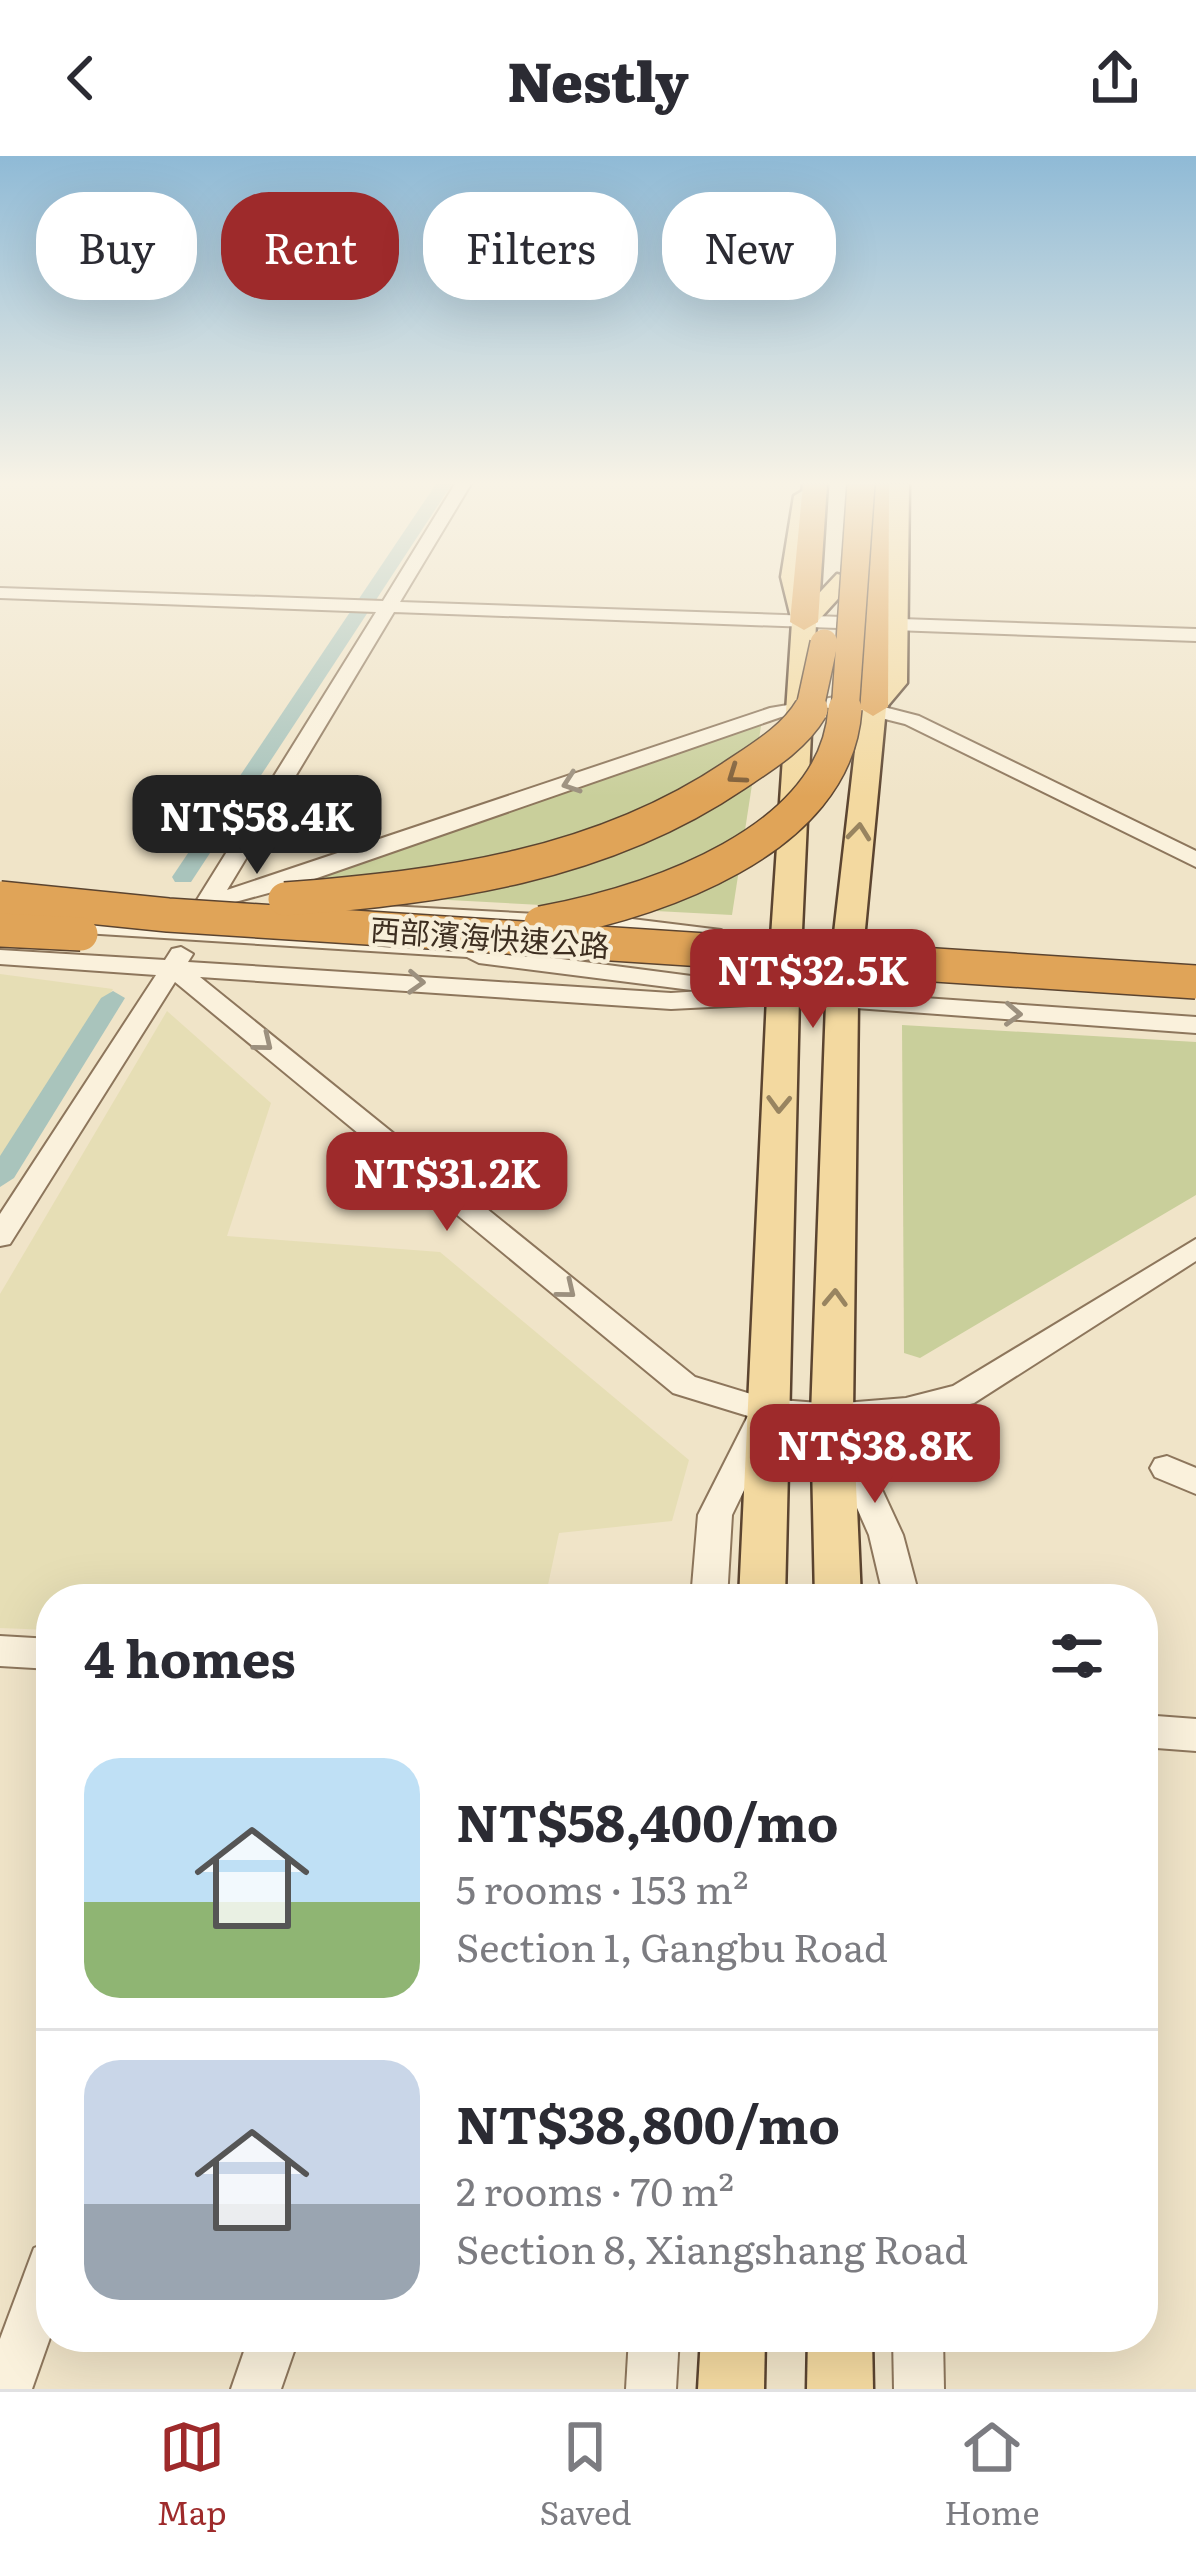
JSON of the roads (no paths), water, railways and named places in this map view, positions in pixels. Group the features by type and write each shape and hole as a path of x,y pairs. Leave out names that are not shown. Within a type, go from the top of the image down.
{"highway":[{"path":"804,622 807,588"},
{"path":"5,909 261,901 438,885 584,850 704,797 785,738 808,714 820,677 828,588"},
{"path":"5,909 313,950 582,917 688,881 774,828 827,775 843,740 854,588"},
{"path":"873,707 886,624 884,588"},
{"name":"西部濱海快速公路","path":"5,909 168,915 1196,982"},
{"name":"西部濱海快速公路","path":"5,909 1196,999"}],"main road":[{"path":"762,1584 783,997 802,706 804,622 794,606 793,588"},
{"path":"804,622 836,588"},
{"path":"838,1584 832,1415 842,1003 873,707 851,682 839,623 844,588"},
{"path":"886,624 889,588"},
{"path":"731,2389 732,2352"},
{"path":"840,2352 840,2389"}],"street":[{"path":"0,1237 174,970 207,903 399,588"},
{"path":"0,593 1196,635"},
{"path":"207,903 286,881 802,706 841,702 912,720 1196,860"},
{"path":"5,909 207,903 632,926 787,946"},
{"path":"5,909 190,935 438,950 787,946 1196,969"},
{"path":"438,950 842,1003 1196,1025"},
{"path":"0,957 671,1000 783,997"},
{"path":"174,970 684,1385 767,1410 832,1415 906,1409 963,1394 1196,1248"},
{"path":"710,1584 716,1516 767,1410"},
{"path":"832,1415 886,1535 898,1584"},
{"path":"0,1651 36,1653"},
{"path":"1158,1732 1196,1735"},
{"path":"7,2389 36,2307"},
{"path":"256,2389 269,2352"},
{"path":"651,2389 653,2352"},
{"path":"918,2352 919,2389"}],"waterway":[{"path":"183,877 375,588"},
{"path":"0,1178 113,998"}]}
